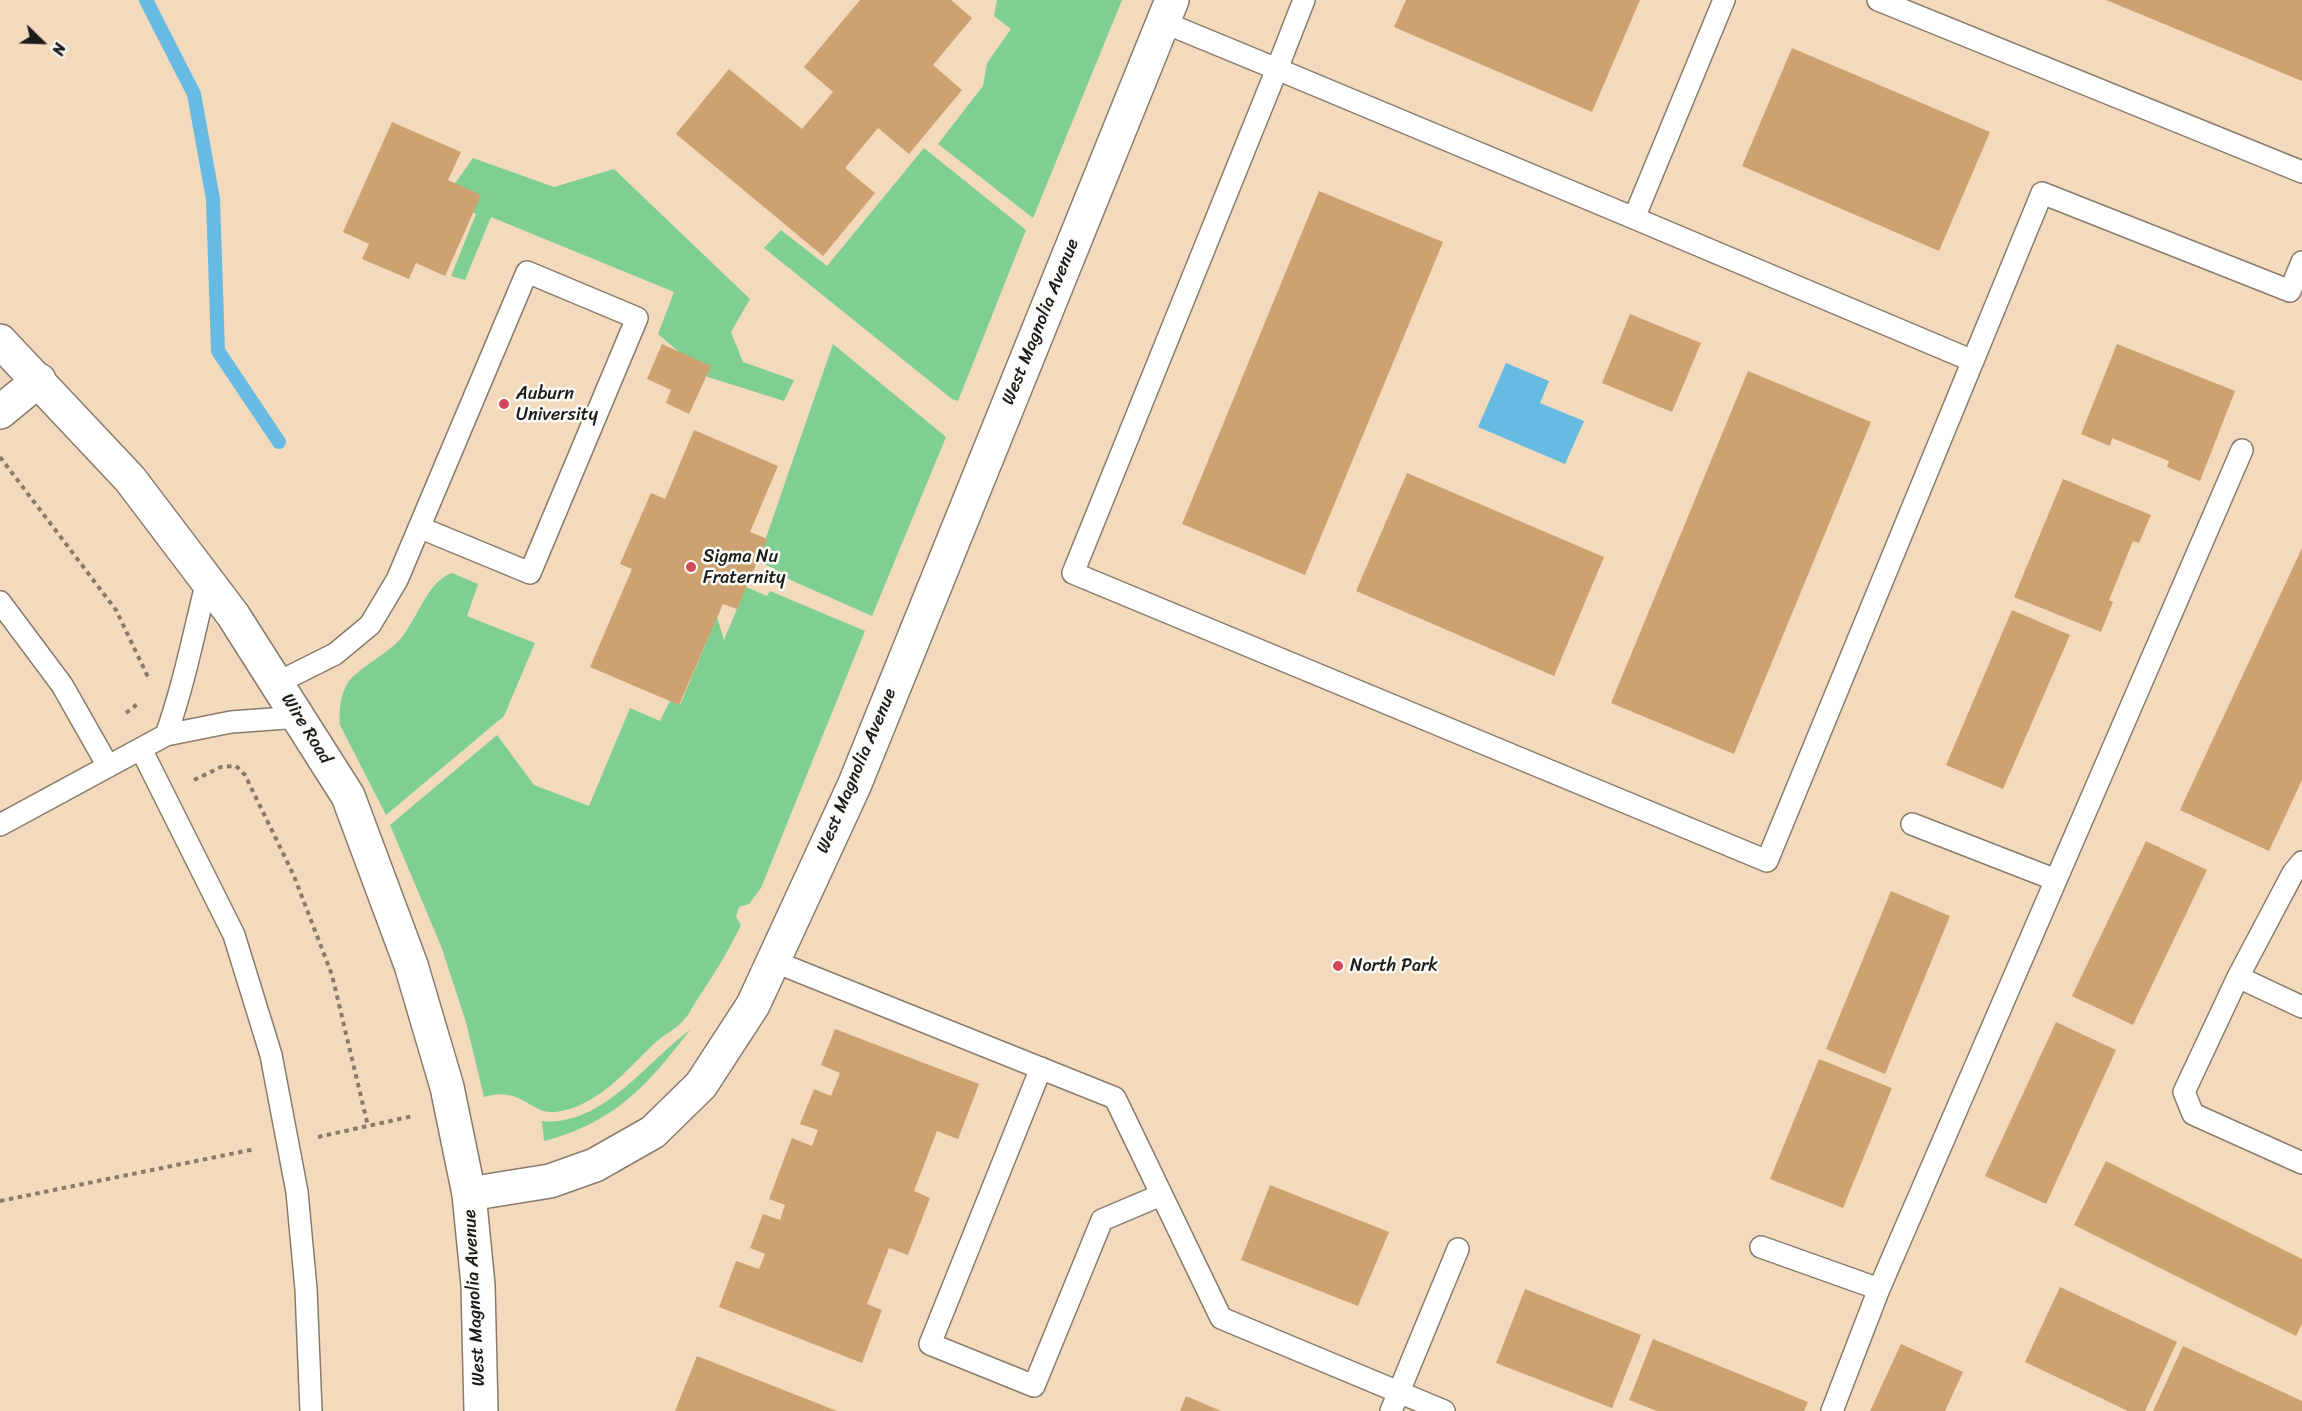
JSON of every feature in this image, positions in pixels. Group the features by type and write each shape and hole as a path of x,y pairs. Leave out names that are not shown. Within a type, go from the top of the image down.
{"street":[{"name":"West Magnolia Avenue","path":"481,1411 478,1285 469,1194 550,1181 595,1165 653,1132 701,1085 753,1005 854,786 1167,11"},
{"name":"Wire Road","path":"0,341 130,479 207,581 278,683 348,796 411,965 447,1087 469,1194"},
{"path":"0,412 39,380"}],"lane":[{"path":"1304,0 1073,573 1767,861 2042,193 2290,291 2302,262"},
{"path":"1634,218 1724,0"},
{"path":"1878,0 2302,172"},
{"path":"1167,11 1277,69 1973,361"},
{"path":"278,683 335,654 370,625 397,580 421,528 527,272 637,318 530,573 421,528"},
{"path":"1832,1411 1878,1289 2242,450"},
{"path":"166,735 181,694 187,657 207,581"},
{"path":"0,602 62,685 108,766"},
{"path":"0,825 166,735 231,722 300,717"},
{"path":"141,749 234,935 271,1055 297,1192 306,1289 311,1411"},
{"path":"1912,824 2056,880"},
{"path":"2302,862 2293,873 2238,977 2184,1092 2193,1114 2302,1163"},
{"path":"773,961 1115,1098 1221,1318 1395,1402 1444,1411"},
{"path":"2238,977 2302,1007"},
{"path":"1041,1068 930,1344 1034,1386 1102,1220 1161,1194"},
{"path":"1761,1247 1878,1289"},
{"path":"1395,1402 1458,1249"}],"path":[{"path":"0,457 116,610 150,681"},
{"path":"126,713 148,697"},
{"path":"194,780 221,767 236,766 245,775 294,876 332,975 368,1126"},
{"path":"0,1201 414,1116"}],"green space":[{"path":"997,0 1122,0 1033,218 938,144 983,86 987,63 1011,29 994,16"},
{"path":"924,148 1026,230 958,401 952,399 764,248 781,230 827,266"},
{"path":"473,158 554,187 614,169 750,299 731,332 743,362 794,380 784,401 708,377 658,334 674,292 491,217 465,280 451,276 476,214 446,196"},
{"path":"833,344 946,437 872,616 777,574 779,571 758,561"},
{"path":"452,573 478,584 467,616 535,643 504,716 386,815 340,725 342,697 349,681 402,637 430,591 444,577"},
{"path":"746,587 767,596 770,591 865,631 761,888 749,904 739,907 736,917 741,925 686,1018 656,1042 611,1085 586,1102 556,1112 547,1112 508,1095 497,1094 484,1097 466,1022 441,946 390,825 497,735 534,785 589,806 630,708 660,721 670,701 680,705 717,617 724,640"},
{"path":"690,1030 643,1085 610,1113 569,1133 544,1141 542,1121 564,1120 584,1114 604,1103"}],"water":[{"path":"1506,363 1549,381 1540,403 1584,421 1565,464 1478,427"}],"building":[{"path":"860,0 951,0 972,18 933,65 962,90 909,154 878,128 845,168 875,193 823,256 676,134 729,69 802,129 833,92 804,67"},
{"path":"1406,0 1640,0 1592,112 1394,27"},
{"path":"2106,0 2302,0 2302,81"},
{"path":"1792,48 1990,132 1939,251 1742,166"},
{"path":"392,122 461,152 448,180 481,195 445,276 416,263 409,279 362,259 369,244 343,232"},
{"path":"1319,191 1443,242 1305,575 1182,524"},
{"path":"1630,314 1701,343 1672,412 1602,383"},
{"path":"662,344 711,366 689,414 666,403 671,390 647,379"},
{"path":"2117,344 2235,391 2200,481 2167,467 2169,461 2112,438 2110,446 2081,434"},
{"path":"1748,371 1871,422 1734,754 1611,703"},
{"name":"Sigma Nu Fraternity","path":"694,430 778,466 750,532 767,539 737,609 723,604 679,705 590,667 632,569 620,564 651,493 665,499"},
{"path":"1407,473 1604,557 1554,676 1356,591"},
{"path":"2063,479 2151,515 2139,543 2133,541 2109,600 2113,602 2101,632 2014,597"},
{"path":"2302,548 2302,780 2269,851 2180,810"},
{"path":"2012,610 2070,635 2003,789 1946,765"},
{"path":"2146,841 2207,870 2133,1025 2072,996"},
{"path":"1891,891 1950,916 1885,1074 1826,1049"},
{"path":"2056,1022 2116,1050 2046,1204 1985,1176"},
{"path":"835,1029 979,1084 958,1139 937,1131 914,1191 930,1198 908,1255 889,1248 867,1304 882,1310 862,1363 719,1307 736,1261 759,1269 765,1254 750,1248 763,1214 780,1220 785,1205 769,1199 792,1138 812,1146 818,1130 800,1124 814,1089 831,1096 840,1073 821,1065"},
{"path":"1819,1059 1892,1088 1843,1208 1770,1179"},
{"path":"2106,1161 2302,1259 2302,1324 2296,1336 2074,1225"},
{"path":"1270,1185 1389,1232 1358,1306 1241,1260"},
{"path":"2060,1287 2177,1342 2145,1411 2128,1411 2025,1362"},
{"path":"1525,1289 1641,1335 1612,1408 1496,1363"},
{"path":"1653,1339 1808,1402 1804,1411 1657,1411 1629,1400"},
{"path":"1901,1344 1963,1372 1945,1411 1870,1411"},
{"path":"2183,1346 2302,1401 2302,1411 2153,1411"},
{"path":"697,1356 837,1411 675,1411"},
{"path":"1186,1396 1221,1411 1180,1411"}],"waterway":[{"path":"146,0 194,94 213,199 218,351 279,442"}],"place":[{"name":"Auburn University","path":"504,404"},
{"name":"Sigma Nu Fraternity","path":"691,567"},
{"name":"North Park","path":"1338,966"}]}
